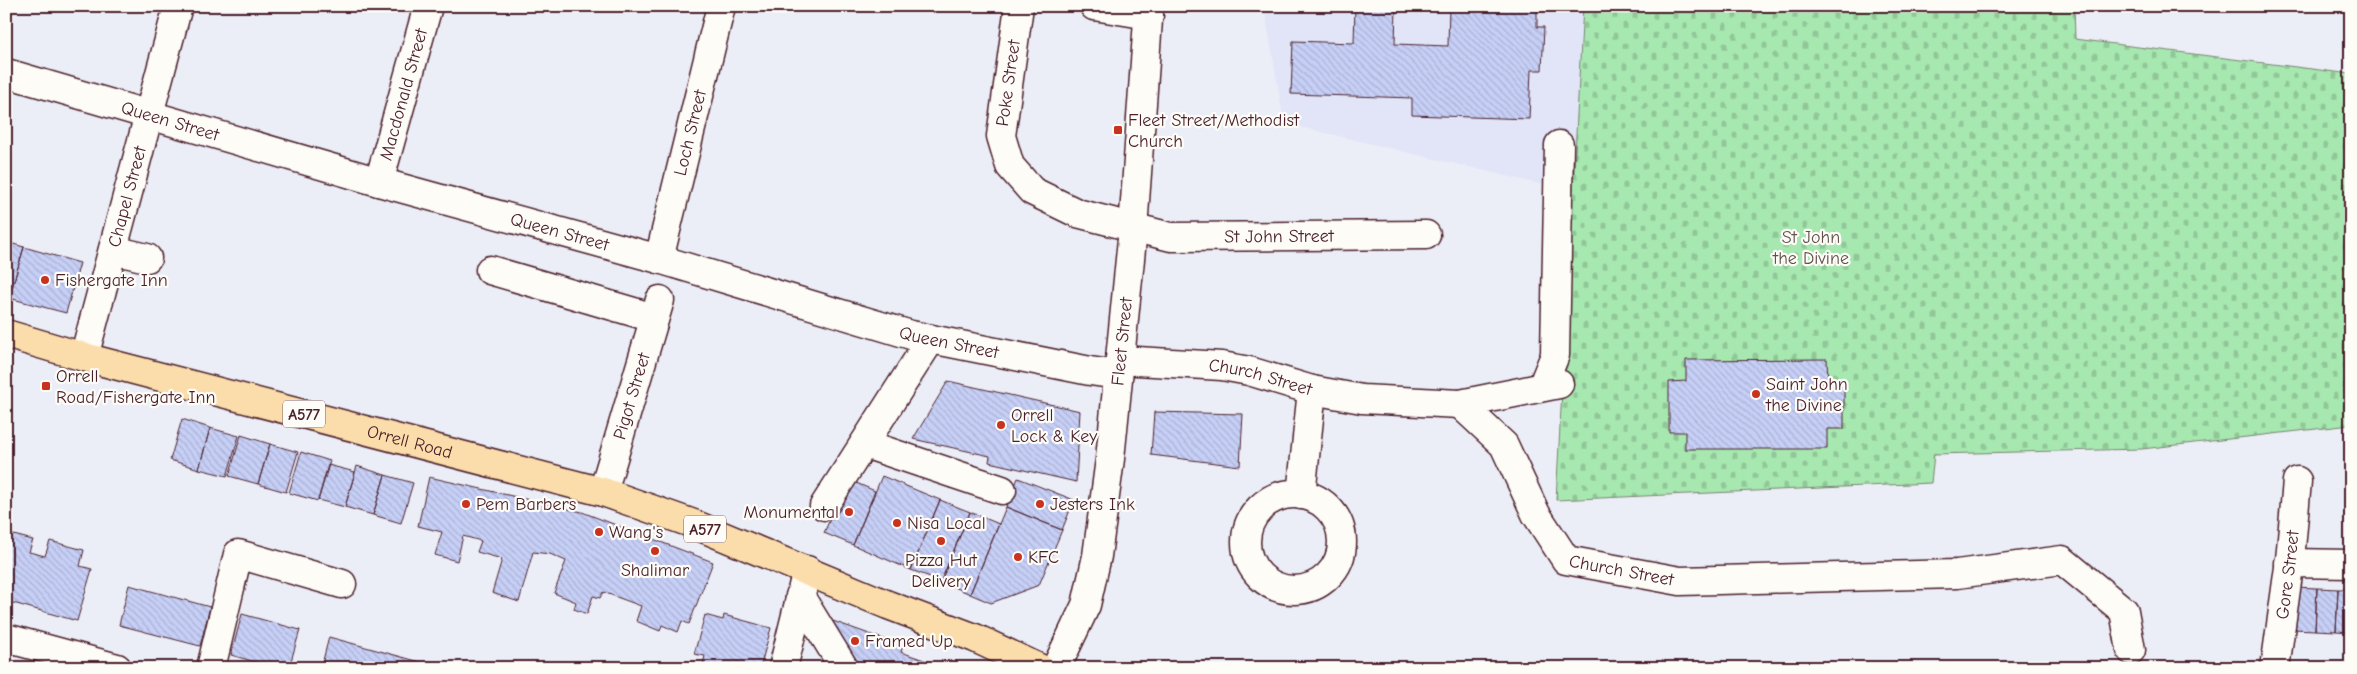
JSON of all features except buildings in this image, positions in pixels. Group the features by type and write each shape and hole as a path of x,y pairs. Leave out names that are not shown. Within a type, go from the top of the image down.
{"highway":[{"name":"Orrell Road","path":"6,334 84,357 603,492 691,523 807,570"},
{"name":"A577","path":"807,570 888,605 975,638 1039,668"}],"street":[{"name":"Chapel Street","path":"84,357 178,6"},
{"name":"Macdonald Street","path":"379,182 428,6"},
{"name":"Loch Street","path":"659,259 721,6"},
{"name":"Poke Street","path":"1019,6 1001,136 1010,166 1032,191 1077,214 1133,229"},
{"path":"1094,6 1149,11"},
{"name":"Fleet Street","path":"1056,668 1076,630 1091,587 1110,459 1133,229 1149,11"},
{"name":"Queen Street","path":"6,73 379,182 659,259 931,339 1090,372 1119,368"},
{"path":"1460,404 1553,385 1559,145"},
{"name":"St John Street","path":"1133,229 1171,237 1426,236"},
{"path":"113,250 147,258"},
{"name":"Pigot Street","path":"490,270 657,309 603,492"},
{"path":"824,506 931,339"},
{"name":"Church Street","path":"1119,368 1222,366 1249,371 1312,390 1362,398 1460,404 1504,445 1536,514 1566,560 1680,581 1957,574 2062,560 2124,611 2131,650"},
{"path":"1302,494 1312,390"},
{"path":"865,444 1002,490"},
{"name":"Gore Street","path":"2279,667 2297,481"},
{"path":"211,668 238,554 342,584"},
{"path":"2289,563 2351,564"},
{"path":"783,668 807,570"},
{"path":"800,596 844,668"},
{"path":"6,638 36,657 117,668"}],"shaded area":[{"path":"1264,6 1583,6 1567,298 1546,294 1543,185 1284,123"}],"green space":[{"name":"St John the Divine","path":"1583,6 2074,6 2075,39 2351,74 2351,425 2142,449 1934,454 1931,483 1556,500"}],"place":[{"name":"Fleet Street/Methodist Church","path":"1118,130"},
{"name":"Fishergate Inn","path":"45,280"},
{"name":"Orrell Road/Fishergate Inn","path":"46,386"},
{"name":"Saint John the Divine","path":"1756,394"},
{"name":"Orrell Lock & Key","path":"1001,425"},
{"name":"Pem Barbers","path":"466,504"},
{"name":"Jesters Ink","path":"1040,504"},
{"name":"Monumental","path":"849,512"},
{"name":"Nisa Local","path":"897,523"},
{"name":"Wang's","path":"599,532"},
{"name":"Pizza Hut Delivery","path":"941,541"},
{"name":"Shalimar","path":"655,551"},
{"name":"KFC","path":"1018,557"},
{"name":"Framed Up","path":"855,641"}]}
